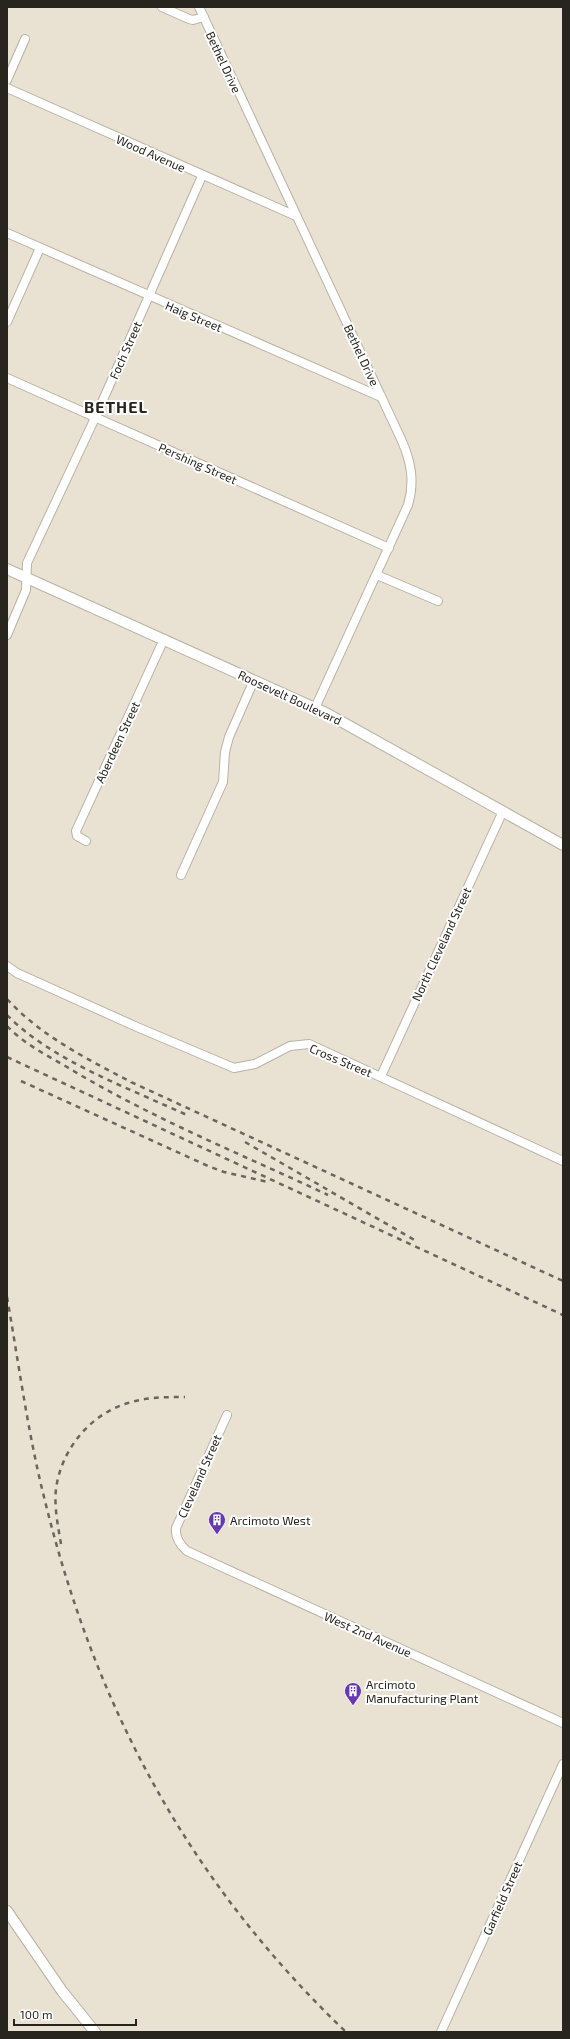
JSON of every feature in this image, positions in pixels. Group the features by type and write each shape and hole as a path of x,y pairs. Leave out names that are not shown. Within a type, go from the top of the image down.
{"main road":[{"name":"Roosevelt Boulevard","path":"7,569 315,708 563,845"},
{"path":"7,1911 57,1985 95,2032"}],"street":[{"path":"162,7 189,19 194,20 204,17"},
{"name":"Bethel Drive","path":"199,7 407,453 412,476 408,505 315,708"},
{"path":"7,80 25,39"},
{"name":"Wood Avenue","path":"7,88 202,176 296,216"},
{"name":"Foch Street","path":"7,635 26,590 27,563 96,418 202,176"},
{"name":"Haig Street","path":"7,233 381,397"},
{"path":"7,322 40,248"},
{"name":"Pershing Street","path":"7,378 389,548"},
{"path":"377,575 438,601"},
{"name":"Aberdeen Street","path":"86,841 77,836 76,831 164,639"},
{"path":"181,875 223,782 225,752 229,737 254,680"},
{"name":"North Cleveland Street","path":"381,1076 503,812"},
{"name":"Cross Street","path":"7,966 17,973 137,1027 234,1068 255,1064 290,1046 309,1044 563,1161"},
{"name":"Cleveland Street","path":"177,1539 176,1533 179,1521 227,1415"},
{"name":"West 2nd Avenue","path":"177,1539 187,1551 563,1723"},
{"name":"Garfield Street","path":"441,2032 563,1764"}],"railway":[{"path":"7,999 20,1012 65,1046 131,1082 563,1281"},
{"path":"7,1015 25,1031 69,1060 93,1073 189,1116"},
{"path":"7,1026 20,1038 35,1048 130,1102 163,1119 328,1195"},
{"path":"7,1057 563,1315"},
{"path":"21,1081 208,1166 224,1172 268,1182"},
{"path":"245,1142 418,1242"},
{"path":"7,1297 29,1425 45,1501 66,1577 92,1651 122,1721 156,1789 196,1853 240,1915 290,1975 346,2032"},
{"path":"61,1544 56,1510 56,1489 64,1461 80,1436 90,1425 114,1408 149,1398 185,1397"}],"place":[{"name":"Arcimoto West","path":"217,1535"},
{"name":"Arcimoto Manufacturing Plant","path":"353,1706"}],"district":[{"name":"BETHEL","path":"116,406"}]}
